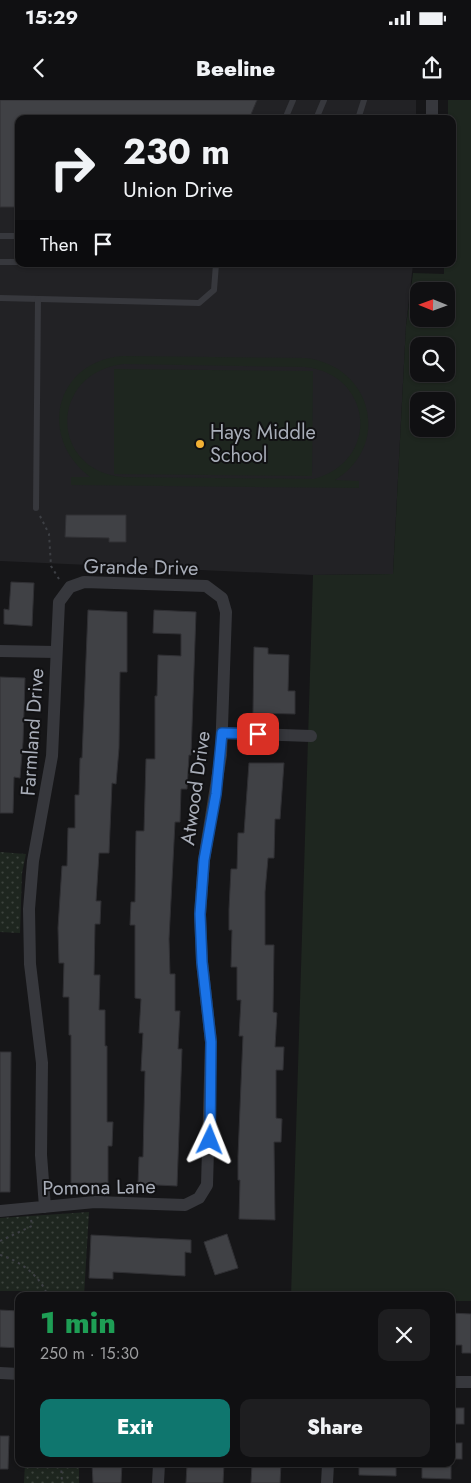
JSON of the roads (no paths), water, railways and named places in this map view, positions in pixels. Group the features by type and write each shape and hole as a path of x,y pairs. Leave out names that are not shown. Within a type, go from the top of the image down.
{"street":[{"path":"432,100 432,115"},
{"name":"Grande Drive","path":"66,590 72,585 84,582 201,585 216,592"},
{"name":"Farmland Drive","path":"45,1206 41,1155 42,1063 30,964 29,909 34,862 52,756 58,605 66,590"},
{"name":"Atwood Drive","path":"198,1199 206,1188 208,1180 212,1061 210,1022 201,949 201,887 219,774 226,612 223,601 216,592"},
{"path":"0,651 56,652"},
{"path":"222,733 311,736"},
{"name":"Pomona Lane","path":"0,1211 95,1202 182,1205 198,1199"},
{"path":"0,1373 15,1374"},
{"path":"455,1382 471,1382"},
{"path":"158,1483 159,1467"},
{"path":"327,1483 328,1467"}],"lane":[{"path":"287,115 293,100"},
{"path":"318,115 324,100"},
{"path":"359,115 364,100"},
{"path":"0,236 15,236"},
{"path":"0,262 15,262"},
{"path":"0,298 200,303 214,290 216,267"},
{"path":"36,508 38,299"}],"place":[{"name":"Hays Middle School","path":"200,444"}]}
